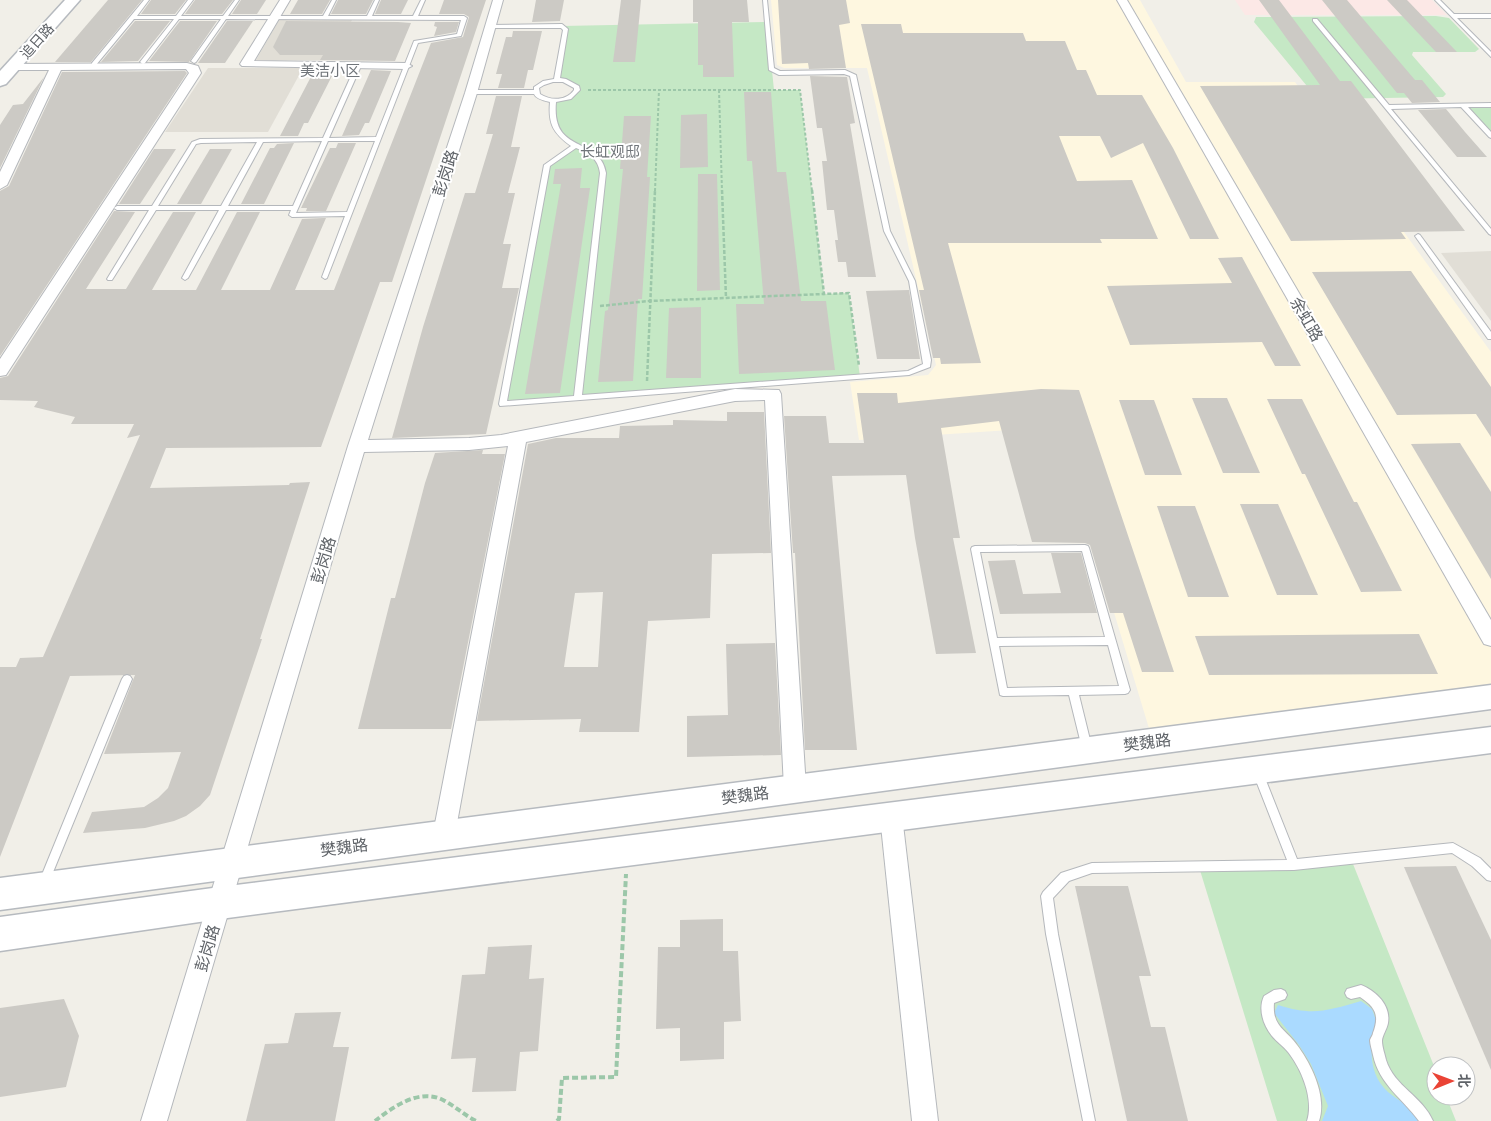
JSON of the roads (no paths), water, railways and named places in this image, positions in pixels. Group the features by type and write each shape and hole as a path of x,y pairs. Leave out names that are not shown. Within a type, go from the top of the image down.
{"street":[{"name":"追日路","path":"0,81 73,0"},
{"path":"285,0 246,64 406,66"},
{"name":"彭岗路","path":"154,1121 357,446 498,0"},
{"name":"余虹路","path":"1122,0 1491,638"},
{"path":"0,371 195,73 194,68 187,66 13,67"},
{"path":"0,185 52,80 56,67"},
{"path":"357,446 470,444 518,438 735,395 773,394 795,788"},
{"path":"444,834 518,438"},
{"name":"樊魏路","path":"0,894 1491,697"},
{"path":"0,934 220,903 1491,740"},
{"path":"891,816 925,1121"}],"lane":[{"path":"94,64 147,0"},
{"path":"143,62 191,0"},
{"path":"194,61 237,0"},
{"path":"324,18 334,0"},
{"path":"369,18 377,0"},
{"path":"415,18 423,0"},
{"path":"575,146 547,165 503,404 909,373 927,365 912,281 887,231 853,75 844,72 780,72 771,69 765,0"},
{"path":"1437,0 1491,55"},
{"path":"1453,16 1491,16"},
{"path":"132,17 464,18 459,35 418,40 406,66 325,277"},
{"path":"1315,20 1491,233"},
{"path":"490,27 562,26 566,30 557,80"},
{"path":"349,214 292,214 358,66"},
{"path":"471,90 536,90 544,82 557,80 570,81 577,87 572,96 552,100 540,98 536,90"},
{"path":"552,100 551,120 555,129 575,146 596,156 602,162 578,398"},
{"path":"1387,107 1491,105"},
{"path":"1463,106 1491,136"},
{"path":"110,279 194,144 200,141 378,139"},
{"path":"185,278 261,140"},
{"path":"117,208 294,208"},
{"path":"1418,236 1491,336"},
{"path":"1085,548 1111,641 1125,690 1003,692 975,549 1085,548"},
{"path":"993,642 1111,641"},
{"path":"41,888 127,679"},
{"path":"1073,691 1088,750"},
{"path":"1257,770 1294,865"},
{"path":"1090,1121 1052,934 1047,896 1065,877 1092,868 1294,865 1453,848 1476,862 1491,876"},
{"path":"1352,993 1361,991 1374,999 1382,1010 1384,1024 1376,1041 1383,1069 1418,1107 1427,1121"},
{"path":"1281,995 1274,996 1268,1000 1267,1016 1273,1029 1292,1048 1304,1068 1313,1091 1316,1115 1313,1121"}],"water":[{"path":"1361,1001 1372,1009 1377,1023 1374,1032 1372,1059 1377,1077 1381,1085 1409,1108 1418,1121 1322,1121 1328,1106 1311,1064 1274,1013 1278,1005 1301,1010 1320,1011"}],"district":[{"name":"美洁小区","path":"330,71"},
{"name":"长虹观邸","path":"610,152"}]}
